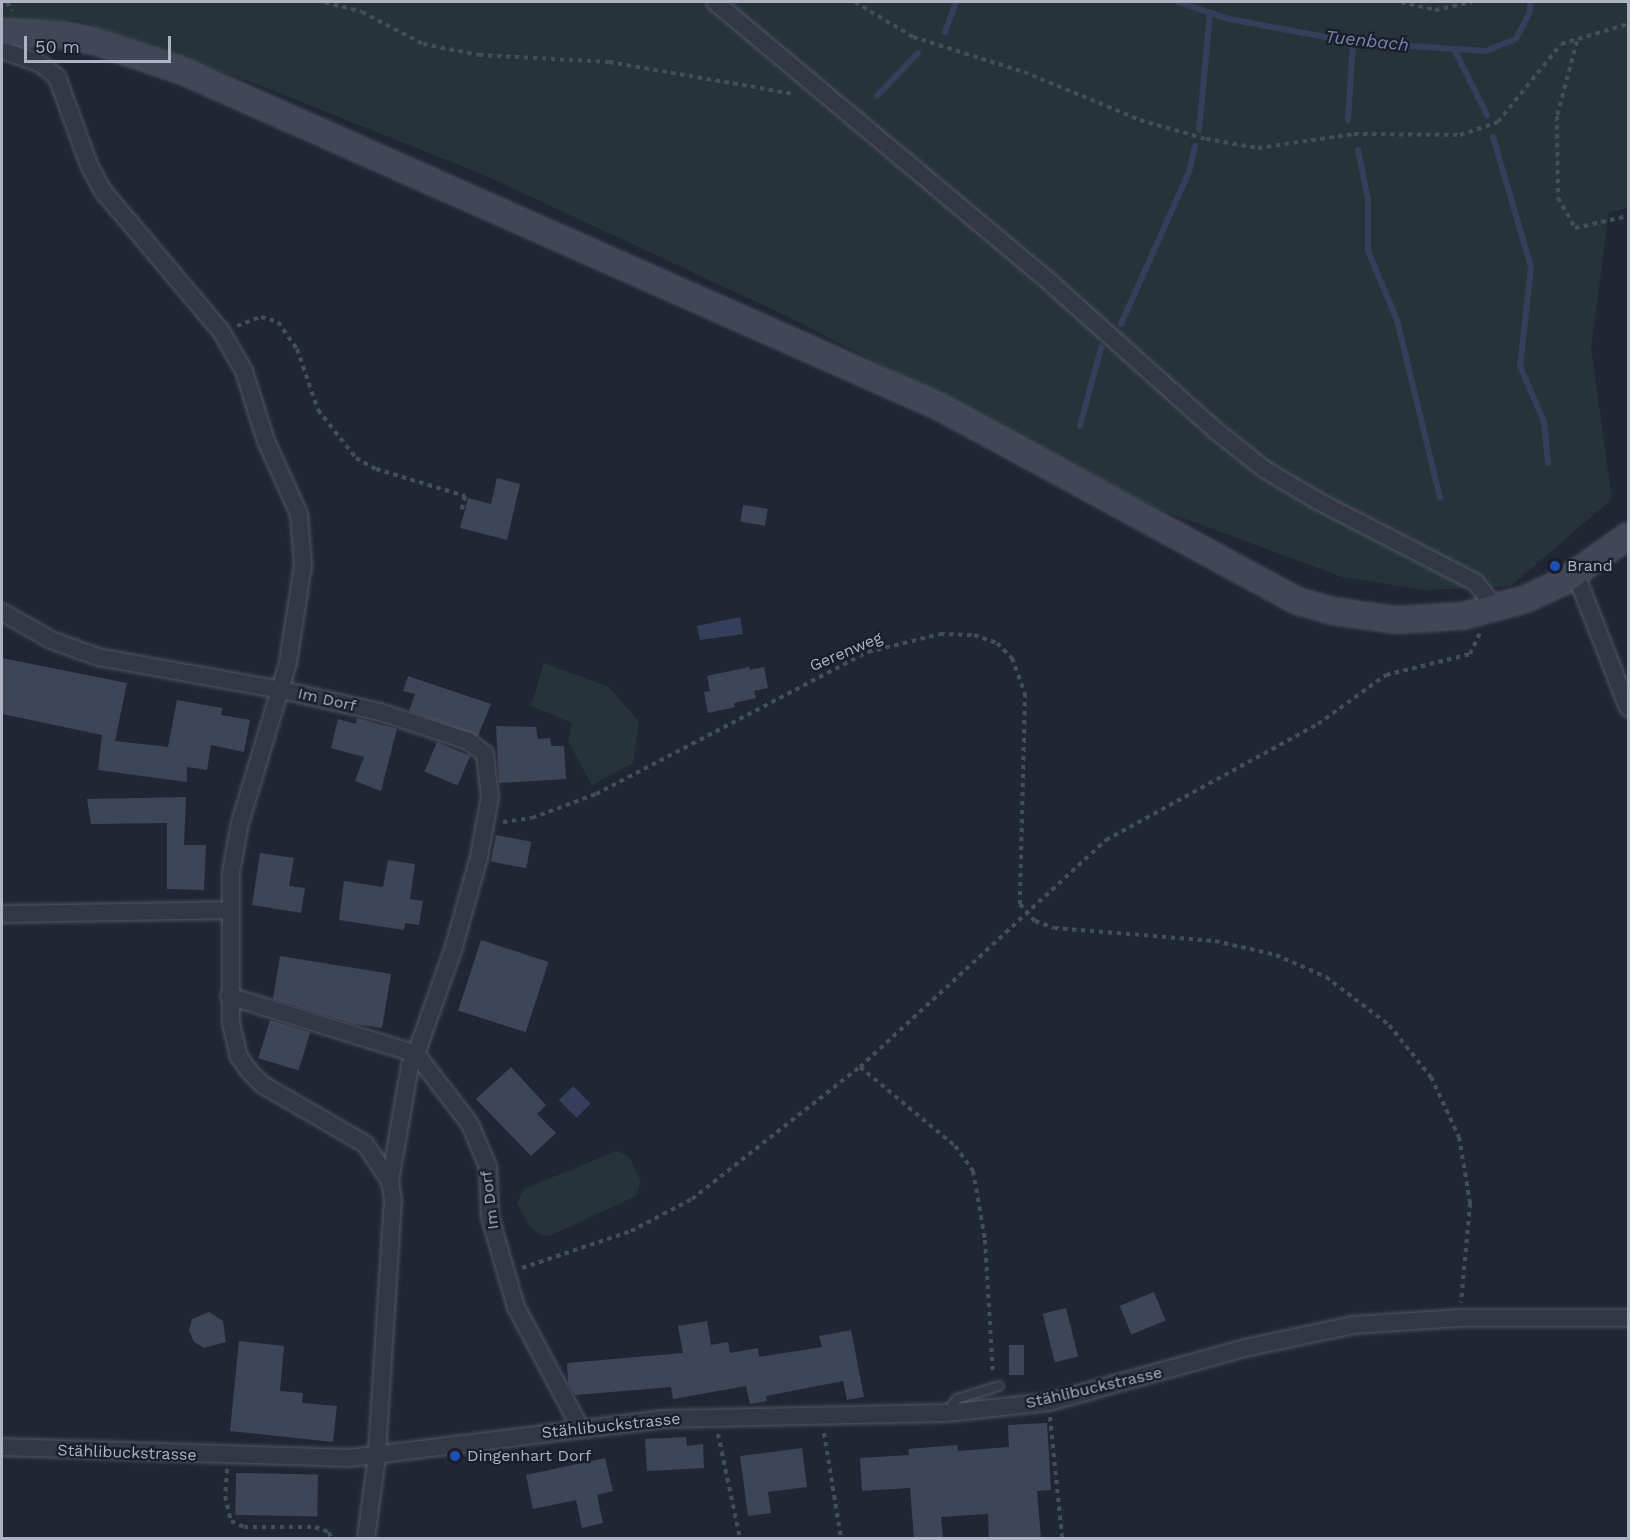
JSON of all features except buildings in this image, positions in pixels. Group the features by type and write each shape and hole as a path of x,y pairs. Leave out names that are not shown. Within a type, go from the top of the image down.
{"street":[{"path":"715,2 1053,285 1223,437 1264,469 1316,500 1475,582 1496,608"},
{"path":"2,32 63,35 94,41 164,63 235,94 940,407 1298,601 1333,611 1396,620 1429,620 1496,608 1576,575 1629,536"},
{"path":"2,50 41,64 57,77 89,165 103,191 224,335 244,371 266,441 299,514 303,539 299,596 282,690 98,657 51,640 2,612"},
{"path":"1576,575 1629,708"},
{"name":"Im Dorf","path":"366,1539 377,1456 393,1199 390,1181 365,1144 263,1085 250,1072 233,1042 229,996 231,872 240,823 282,690 380,712 478,746 485,754 490,774 487,822 453,950 416,1054 470,1124 488,1167 490,1217 504,1274 516,1307 581,1429"},
{"path":"2,914 230,910"},
{"path":"229,996 416,1054 411,1066 390,1181"},
{"name":"Stählibuckstrasse","path":"2,1447 228,1455 377,1456 581,1429 714,1417 946,1413 1049,1402 1215,1357 1353,1325 1460,1318 1629,1318"}],"lane":[{"path":"946,1413 957,1399 996,1386"}],"path":[{"path":"325,2 362,12 423,44 479,55 609,62 797,94"},
{"path":"855,2 913,37 1024,72 1140,120 1206,139 1258,148 1354,134 1460,135 1498,122 1562,44 1629,24"},
{"path":"1401,2 1436,10 1472,2"},
{"path":"1577,41 1557,116 1558,198 1575,228 1629,216"},
{"path":"224,335 261,317 278,322 297,349 318,410 356,458 376,469 465,496 461,512"},
{"path":"504,1274 631,1231 667,1215 692,1199 860,1067 1106,840 1318,724 1386,675 1470,654 1479,633"},
{"name":"Gerenweg","path":"487,822 532,818 566,808 868,652 940,634 974,635 997,643 1008,652 1025,693 1017,891 1027,914"},
{"path":"1027,914 1054,928 1206,940 1276,955 1326,977 1389,1025 1431,1077 1459,1137 1470,1203 1460,1318"},
{"path":"860,1067 956,1146 973,1171 985,1240 996,1386"},
{"path":"1049,1402 1062,1539"},
{"path":"822,1416 841,1539"},
{"path":"714,1417 740,1539"},
{"path":"228,1455 225,1496 231,1521 244,1527 315,1527 328,1532 331,1539"}],"shaded area":[{"path":"2,2 1628,2 1628,208 1609,212 1591,348 1612,499 1511,586 1425,590 1342,577 1161,510 791,318 484,175 264,87 78,20 2,22"},
{"path":"544,663 609,687 639,722 633,763 592,785 568,741 572,723 531,706"},
{"path":"617,1151 630,1158 641,1182 636,1196 552,1235 544,1236 530,1227 517,1203 524,1189"}],"water":[{"path":"740,617 743,634 700,640 697,626"},
{"path":"573,1086 591,1104 577,1118 559,1100"}],"waterway":[{"path":"945,32 956,2"},
{"name":"Tuenbach","path":"1178,2 1229,19 1353,42 1486,51 1516,39 1530,12 1530,2"},
{"path":"1199,130 1210,13"},
{"path":"1348,120 1353,42"},
{"path":"1454,49 1487,115"},
{"path":"877,96 918,53"},
{"path":"1493,137 1531,267 1520,366 1544,422 1548,463"},
{"path":"1121,324 1189,172 1195,146"},
{"path":"1358,150 1368,199 1368,251 1397,320 1440,498"},
{"path":"1080,426 1101,348"}],"place":[{"name":"Brand","path":"1555,566"},
{"name":"Dingenhart Dorf","path":"455,1456"}]}
